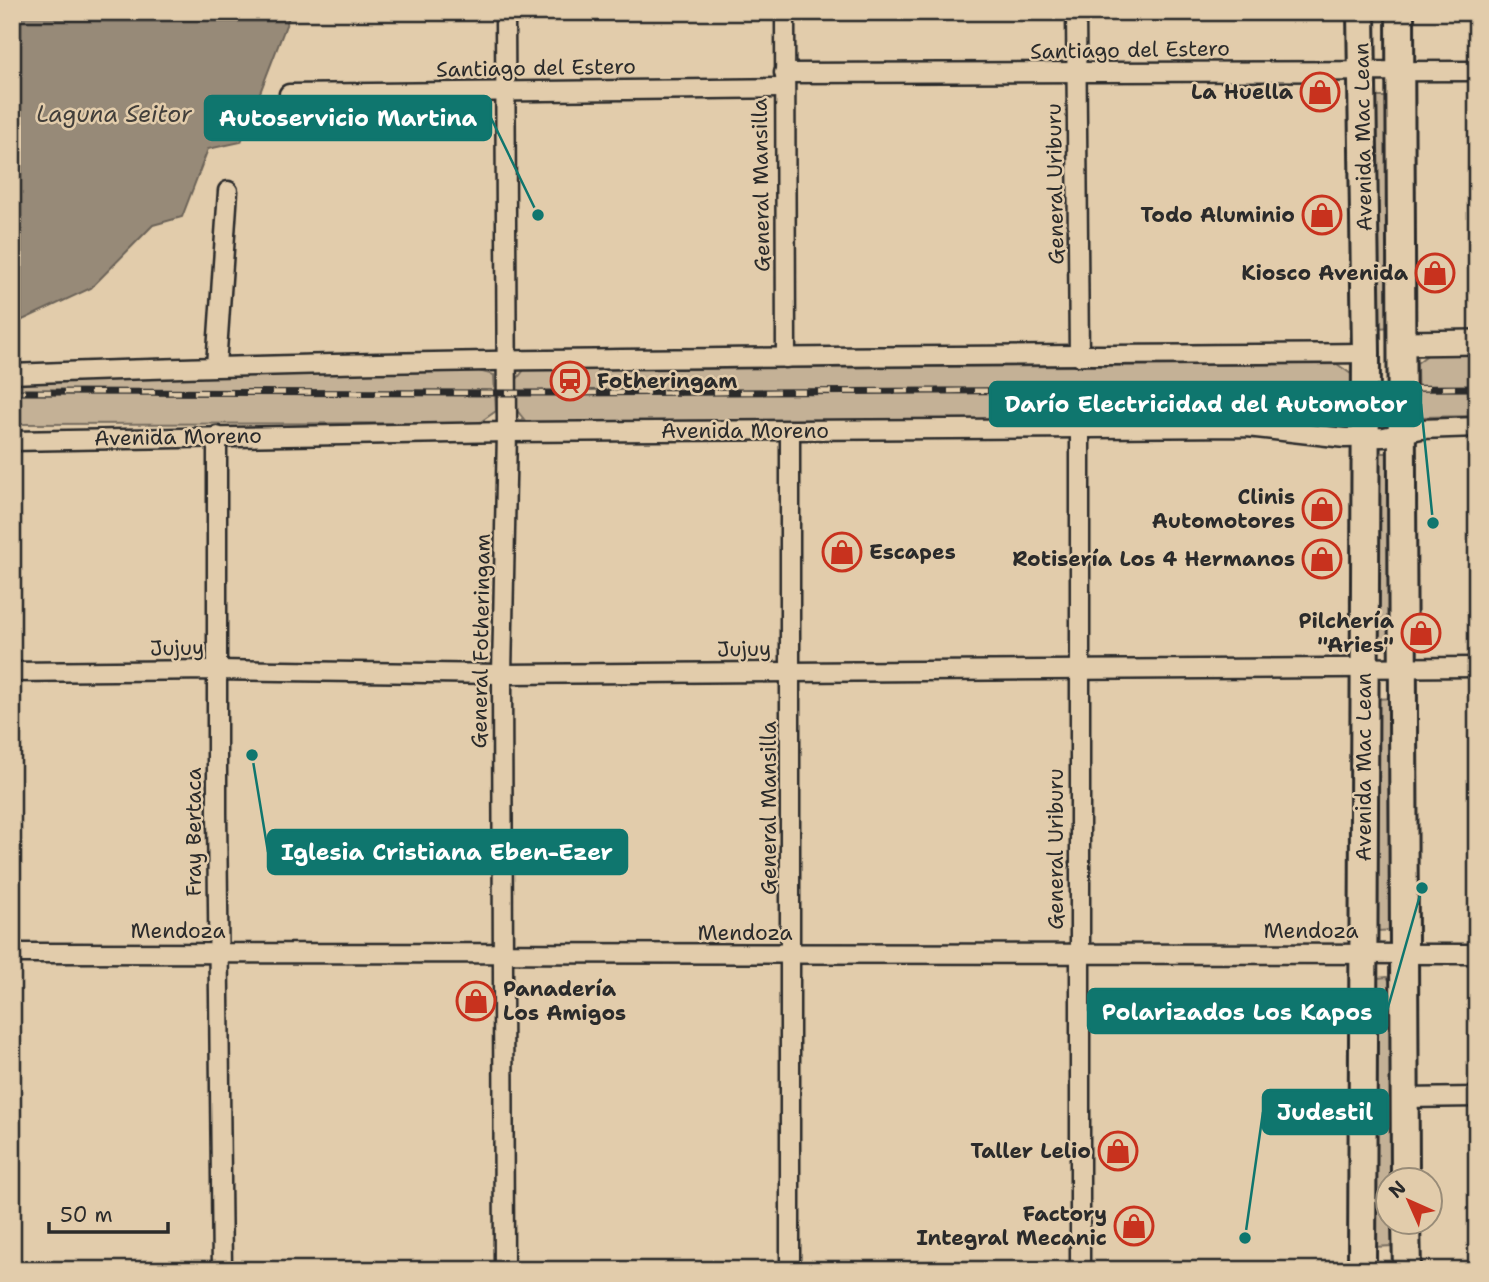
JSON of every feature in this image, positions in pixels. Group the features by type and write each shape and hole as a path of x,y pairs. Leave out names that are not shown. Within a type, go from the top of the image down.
{"main road":[{"name":"Avenida Mac Lean","path":"1361,12 1366,353 1363,438 1362,1270"},
{"name":"Avenida Mac Lean","path":"1400,12 1405,1166"},
{"path":"1366,353 1403,343"},
{"path":"1406,1236 1407,1270"}],"street":[{"name":"General Fotheringam","path":"504,1270 502,674 507,432 505,12"},
{"name":"General Mansilla","path":"785,12 786,358"},
{"name":"General Uriburu","path":"1076,12 1079,356"},
{"name":"Santiago del Estero","path":"289,94 504,92 784,81 1077,74 1477,71"},
{"path":"216,366 228,191"},
{"path":"1403,343 1477,342"},
{"path":"12,374 216,366 506,361 1366,353"},
{"name":"Avenida Moreno","path":"12,442 507,432 1247,427 1363,438 1421,429 1477,428"},
{"name":"General Uriburu","path":"1080,429 1080,1270"},
{"name":"General Mansilla","path":"790,431 790,1270"},
{"name":"Fray Bertaca","path":"217,436 216,670 222,1270"},
{"name":"Jujuy","path":"12,672 216,670 502,674 1477,667"},
{"name":"Mendoza","path":"12,953 790,956 1477,954"},
{"path":"1405,1098 1477,1097"}],"shaded area":[{"path":"1373,97 1389,97 1395,327 1375,328"},
{"path":"1430,353 1477,353 1477,416 1418,417 1417,363"},
{"path":"1337,364 1351,374 1354,400 1348,421 1333,430 1270,421 791,420 527,423 515,408 514,383 524,370"},
{"path":"475,370 494,375 496,411 479,423 12,424 12,381"},
{"path":"1375,453 1394,453 1393,648 1374,648"},
{"path":"1395,698 1397,930 1376,931 1375,699"},
{"path":"1387,977 1393,986 1393,1166 1374,1166 1374,1236 1393,1236 1393,1246 1373,1247 1372,989 1377,978"}],"water":[{"name":"Laguna Seitor","path":"12,12 291,12 241,142 208,149 182,217 153,225 91,288 12,325"}],"railway":[{"path":"12,392 565,393 1477,388"}],"place":[{"name":"La Huella","path":"1320,92"},
{"name":"Autoservicio Martina","path":"538,215"},
{"name":"Todo Aluminio","path":"1322,215"},
{"name":"Kiosco Avenida","path":"1435,273"},
{"name":"Fotheringam","path":"570,381"},
{"name":"Clinis Automotores","path":"1322,509"},
{"name":"Darío Electricidad del Automotor","path":"1433,523"},
{"name":"Escapes","path":"842,552"},
{"name":"Rotisería Los 4 Hermanos","path":"1322,559"},
{"name":"Pilchería \"Aries\"","path":"1421,633"},
{"name":"Iglesia Cristiana Eben-Ezer","path":"252,755"},
{"name":"Polarizados Los Kapos","path":"1422,888"},
{"name":"Panadería Los Amigos","path":"476,1001"},
{"name":"Taller Lelio","path":"1118,1151"},
{"name":"Factory Integral Mecanic","path":"1134,1226"},
{"name":"Judestil","path":"1245,1238"}]}
